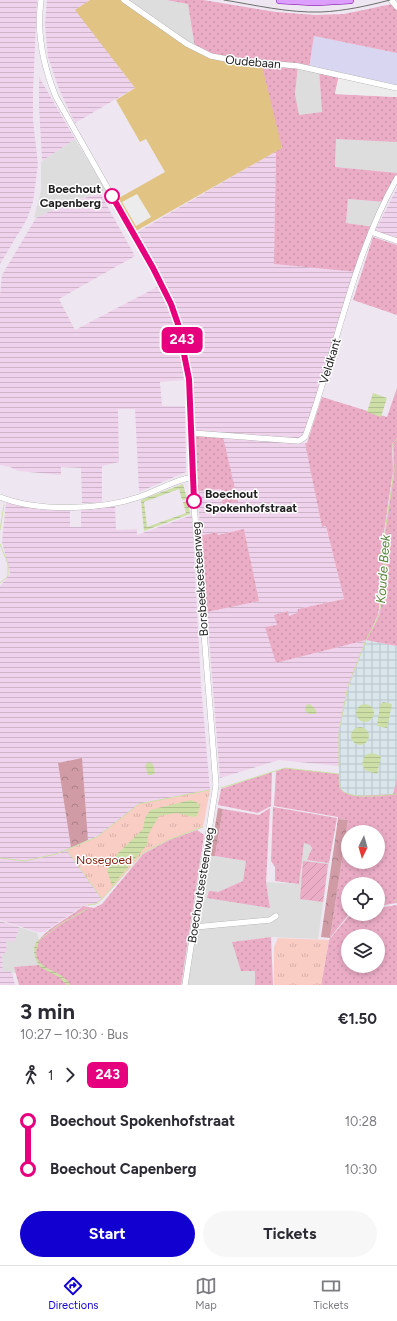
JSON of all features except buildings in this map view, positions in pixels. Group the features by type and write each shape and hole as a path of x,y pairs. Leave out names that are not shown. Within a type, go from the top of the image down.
{"main road":[{"path":"280,0 315,2 350,0"}],"street":[{"name":"Borsbeeksesteenweg","path":"41,0 41,50 45,68 56,97 153,268 171,304 178,324 187,363 193,477 216,785"},
{"name":"Oudebaan","path":"124,0 191,46 216,57 298,66 397,88"},
{"path":"391,0 397,7"},
{"name":"Veldkant","path":"191,433 299,441 305,438 372,232 397,178"},
{"path":"372,232 397,241"},
{"path":"0,497 24,504 56,506 101,505 140,497 193,477"},
{"name":"Boechoutsesteenweg","path":"185,985 216,785"},
{"path":"195,926 270,920 276,916"}],"shaded area":[{"path":"0,0 37,0 33,120 38,164 33,202 27,219 0,264"},
{"path":"47,0 90,0 76,10 135,88 75,123 59,89 48,57 45,25"},
{"path":"90,0 124,0 168,30 211,56 261,62 282,148 136,231 117,199 165,172 146,139 140,142 116,100 135,88 75,10"},
{"path":"124,0 166,0 188,4 195,48"},
{"path":"166,0 203,0 276,12 315,15 344,14 397,3 397,53 314,36 309,68 298,66 295,94 299,115 322,112 319,70 339,75 335,94 397,97 397,142 336,139 335,167 397,173 397,178 385,202 348,199 346,223 374,227 358,272 274,264 276,151 282,147 232,60 195,48 188,4"},
{"path":"314,36 397,53 397,87 309,68"},
{"path":"298,66 319,70 322,112 299,115 295,94"},
{"path":"339,75 397,87 397,97 335,94"},
{"path":"39,77 75,139 42,161 39,106"},
{"path":"336,138 397,142 397,173 335,167"},
{"path":"75,139 106,190 63,205 36,218 34,217 41,191 41,162"},
{"path":"276,151 274,264 358,272 303,440 191,433 189,379 178,324 134,234"},
{"path":"397,188 397,239 375,231"},
{"path":"100,193 135,256 59,299 75,330 159,286 172,318 181,353 184,380 160,382 162,406 185,406 186,472 139,492 135,409 118,409 119,462 102,466 102,502 82,503 81,468 61,467 61,475 19,471 0,465 0,296 2,275 36,218 63,205"},
{"path":"137,194 151,217 136,226 122,202"},
{"path":"348,199 385,202 374,227 346,223"},
{"path":"373,237 397,245 397,315 353,300"},
{"path":"397,388 397,646 366,640 276,663 265,627 277,625 274,615 288,611 289,616 297,613 298,609 344,599 326,526 322,527 305,443 307,443 322,397 387,417","holes":["393,471 386,520 383,595 381,607 377,619 371,630 378,615 383,577 384,532"]},
{"path":"373,393 387,398 381,417 367,412"},
{"path":"197,435 223,437 238,502 223,504 221,489 198,491 195,437"},
{"path":"223,437 305,443 322,527 326,526 344,599 298,609 297,613 289,616 288,612 275,615 277,625 266,627 276,663 366,640 347,693 339,731 339,766 279,760 220,778 207,612 259,601 244,529 218,535 217,532 200,536 198,491 221,489"},
{"path":"183,484 187,499 182,500 179,489 144,502 147,527 186,513 183,502 188,501 190,514 144,531 141,500"},
{"path":"6,503 70,508 70,527 81,527 81,508 115,505 116,530 137,529 137,535 192,515 201,686 210,790 139,804 97,837 88,840 82,759 58,763 71,848 67,850 102,899 96,904 83,906 44,932 37,932 0,920 0,586 10,574 2,542"},
{"path":"244,529 259,601 207,612 200,536 217,532 218,535"},
{"path":"366,640 397,646 397,778 393,795 357,796 347,794 340,788 338,756 339,731 348,686"},
{"path":"383,702 392,704 387,728 377,726 380,705"},
{"path":"310,704 316,710 316,714 309,714 305,711 306,705"},
{"path":"365,704 371,707 374,713 371,719 365,722 359,719 356,713 359,707"},
{"path":"360,727 366,730 369,736 366,742 360,745 354,742 351,736 354,730"},
{"path":"372,753 381,756 377,774 365,770 362,764 365,755"},
{"path":"149,762 153,764 155,773 152,775 148,775 145,765"},
{"path":"285,768 339,774 340,788 343,792 357,796 393,794 397,778 397,903 385,905 385,877 341,877 341,921 343,921 330,938 341,866 341,869 385,869 385,825 347,825 348,820 338,819 338,817 274,806 276,771"},
{"path":"272,772 271,806 258,813 218,805 221,789"},
{"path":"191,800 198,803 200,806 197,816 194,817 176,813 159,816 148,835 147,845 112,886 107,870 117,854 143,829 145,818 150,810"},
{"path":"273,807 337,818 329,863 307,860 312,848 310,845 304,843 299,884 275,881 275,867 271,861"},
{"path":"270,808 266,882 270,908 207,898 209,891 218,892 243,881 246,861 215,856 223,809 259,815"},
{"path":"197,830 204,835 181,985 19,985 14,967 39,965 35,953 36,946 40,939 54,926 83,906 94,908 102,904 143,854 169,840"},
{"path":"304,843 310,845 312,848 307,860 329,863 318,939 271,937 233,942 255,971 255,985 181,985 201,854 246,861 243,881 218,892 270,908 266,882 299,884"},
{"path":"303,861 328,864 323,902 300,899"},
{"path":"397,905 397,985 321,985 329,940 345,921 385,921 385,907"},
{"path":"0,921 19,927 15,942 6,940 7,951 2,955 3,972 9,971 12,973 15,985 0,985"},
{"path":"19,927 37,933 39,940 37,942 39,965 14,967 16,973 3,972 2,955 7,951 6,940 15,941"},
{"path":"271,937 273,985 255,985 255,971 241,971 232,942"},
{"path":"37,941 39,942 36,951 37,958 41,964 66,979 70,985 67,985 59,977 40,967 34,954 34,947"}],"green space":[{"path":"82,758 88,840 71,848 58,763"},
{"name":"Nosegoed","path":"210,790 203,827 168,840 143,853 102,899 67,850 97,837 139,804"},
{"path":"218,808 223,809 215,856 210,856"},
{"path":"338,819 348,820 347,825 341,825 341,866 330,938 321,937"},
{"path":"278,938 329,940 321,985 274,985 274,947"}],"waterway":[{"name":"Koude Beek","path":"339,766 339,731 348,686 366,640 379,616 384,577 385,532 394,472 393,443 397,439"},
{"path":"0,530 4,505"},
{"path":"0,544 8,564 8,576 0,583"},
{"path":"221,788 285,768 339,774"},
{"name":"Koude Beek","path":"339,776 340,788 350,795 375,796 397,794"},
{"path":"0,858 25,861 56,854 97,837 139,804 210,790"},
{"path":"102,899 143,853 168,840 203,827"},
{"path":"67,850 102,899 96,904 88,905"},
{"path":"38,941 59,925 87,909"}],"tram line":[{"path":"224,0 284,10 309,12 338,11 390,0"}],"bus line":[{"name":"243","path":"112,196 153,268 171,304 178,324 189,379 194,501"}],"place":[{"name":"Boechout Capenberg","path":"112,196"},
{"name":"Boechout Spokenhofstraat","path":"194,501"}]}
